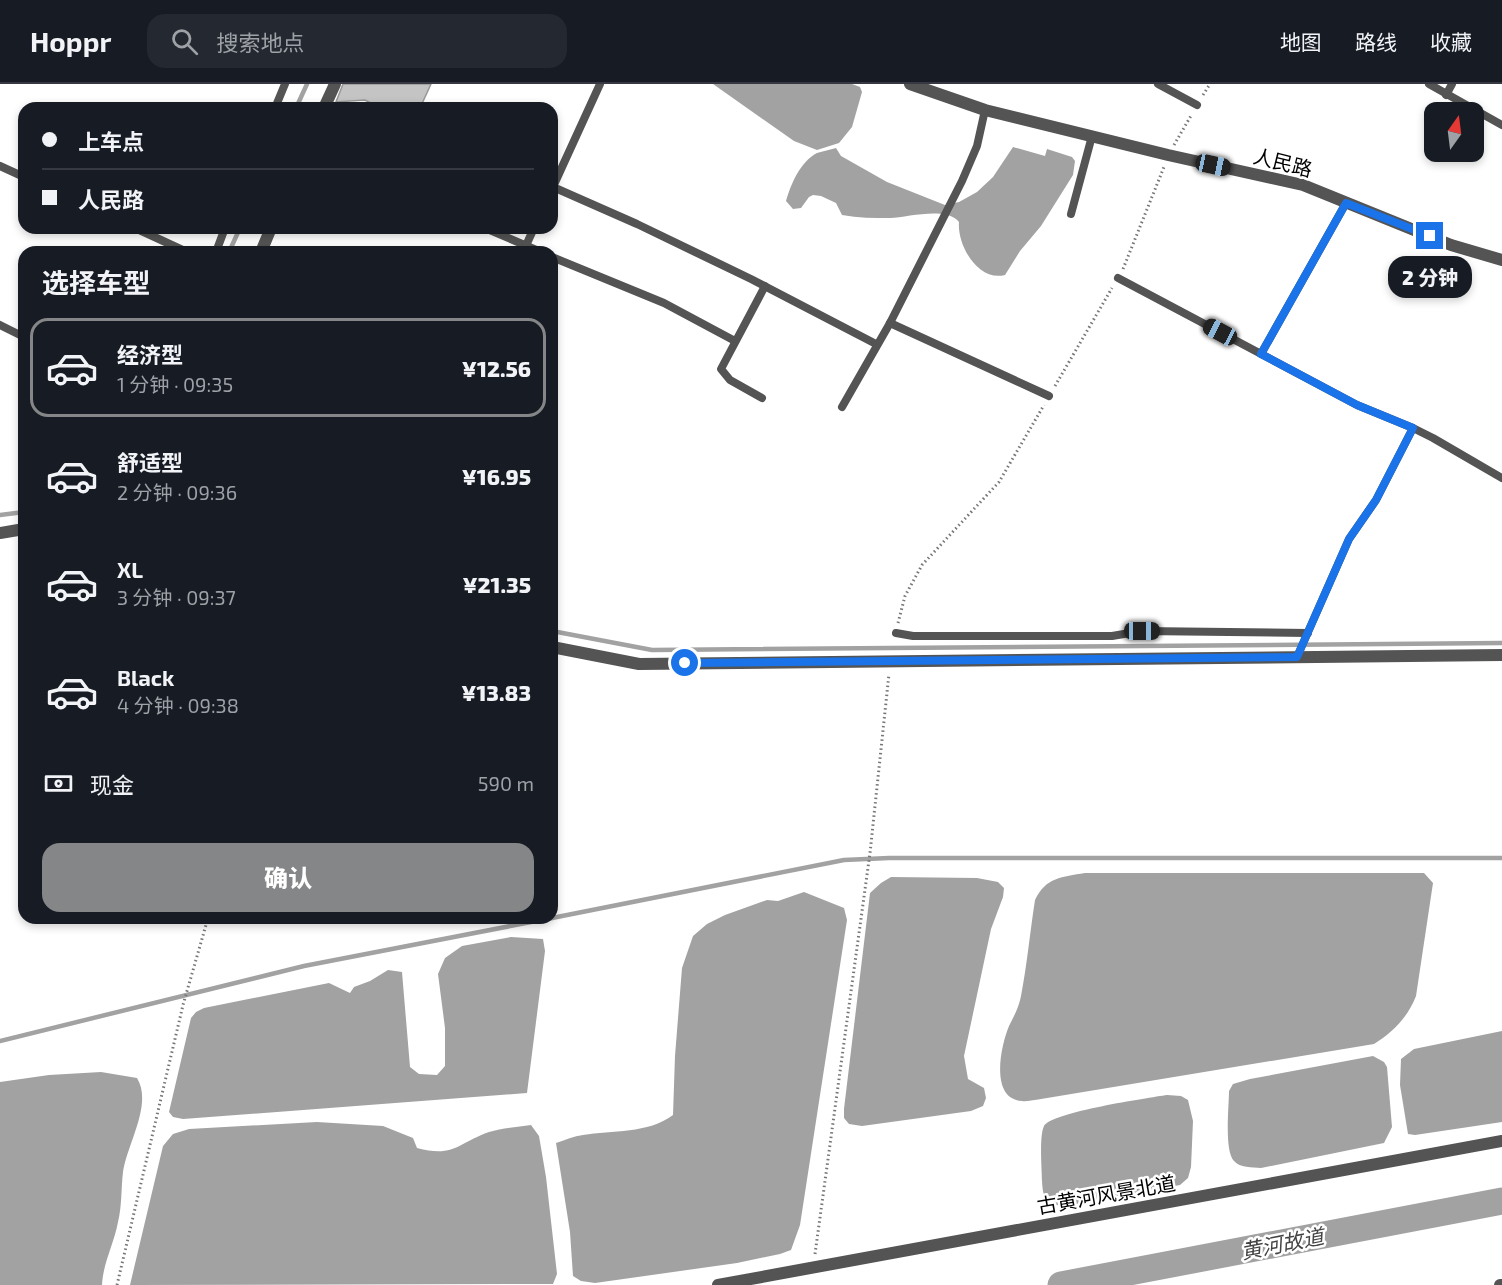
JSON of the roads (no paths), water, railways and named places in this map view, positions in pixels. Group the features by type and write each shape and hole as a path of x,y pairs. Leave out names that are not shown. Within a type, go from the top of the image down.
{"street":[{"path":"327,102 335,84"},
{"name":"人民路","path":"910,84 985,110 1303,185 1451,245 1502,260"},
{"path":"0,533 18,530"},
{"path":"558,648 639,664 1298,655 1502,655"},
{"name":"古黄河风景北道","path":"718,1285 1502,1141"}],"lane":[{"path":"277,102 285,84"},
{"path":"558,175 600,84"},
{"path":"1158,84 1197,105"},
{"path":"1429,84 1502,125"},
{"path":"1446,95 1452,84"},
{"path":"842,407 890,322 962,181 977,146 985,110"},
{"path":"1071,214 1092,136"},
{"path":"0,166 18,174"},
{"path":"558,191 637,224 765,286 876,344"},
{"path":"1261,354 1346,203"},
{"path":"148,234 175,246"},
{"path":"496,234 519,246"},
{"path":"558,259 664,303 735,341"},
{"path":"1118,278 1357,405 1413,428 1502,478"},
{"path":"762,398 730,380 721,369 765,286"},
{"path":"890,322 1049,396"},
{"path":"0,325 18,334"},
{"path":"1298,655 1349,539 1376,500 1413,428"},
{"path":"896,633 913,636 1112,636 1142,631 1306,636"}],"waterway":[{"path":"299,102 307,84"},
{"path":"232,246 237,234"},
{"path":"0,515 18,513"},
{"path":"558,632 652,650 1502,643"},
{"path":"558,917 844,860 889,858 1502,858"},
{"path":"0,1041 304,966 521,924"},
{"name":"黄河故道","path":"1061,1285 1502,1201"}]}
